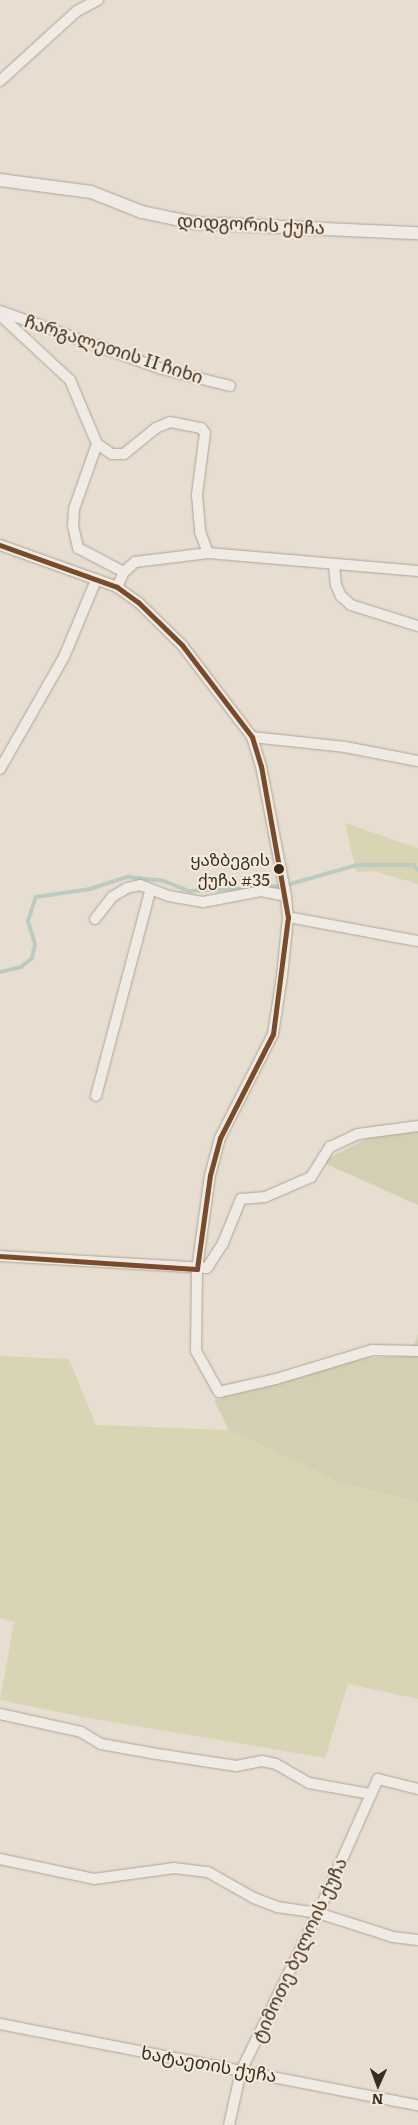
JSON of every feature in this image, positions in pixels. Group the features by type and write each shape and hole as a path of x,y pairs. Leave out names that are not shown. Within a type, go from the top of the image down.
{"street":[{"path":"0,81 77,11 98,0"},
{"name":"დიდგორის ქუჩა","path":"0,180 91,192 142,212 194,223 418,233"},
{"name":"ჩარგალეთის II ჩიხი","path":"0,311 162,369 230,386"},
{"path":"0,315 70,380 97,444 112,454 124,454 156,428 170,422 201,428 205,433 197,495 200,532 208,553"},
{"path":"97,444 74,509 73,526 78,548 124,572"},
{"path":"0,545 117,588 138,602 182,645 252,737 261,766 286,896 288,917 273,1034 220,1138 210,1175 197,1269 196,1352 219,1392 276,1379 372,1350 418,1351"},
{"path":"117,588 124,572 134,562 148,558 208,553 334,566 418,570"},
{"path":"334,566 336,585 341,596 351,605 418,626"},
{"path":"0,769 64,657 96,580"},
{"path":"252,737 345,747 418,761"},
{"path":"95,919 112,897 127,888 140,885 150,891 203,902 261,891 286,896"},
{"path":"96,1096 150,891"},
{"path":"288,917 418,941"},
{"path":"0,1256 197,1269 207,1268 223,1244 241,1199 265,1197 311,1177 330,1147 358,1134 418,1126"},
{"path":"0,1714 81,1732 101,1744 236,1766 262,1761 276,1764 309,1783 371,1794"},
{"name":"ტიმოთე ბელოის ქუჩა","path":"229,2125 241,2071 318,1913 378,1779 418,1788"},
{"path":"0,1859 94,1879 174,1868 208,1872 254,1898 277,1907 318,1913 393,1937 418,1940"},
{"name":"ხატაეთის ქუჩა","path":"0,2024 418,2105"}],"shaded area":[{"path":"345,823 418,848 418,884 373,871 356,872"},
{"path":"418,1129 418,1205 322,1162 375,1134"},
{"path":"418,1334 418,1502 343,1484 229,1430 214,1400 361,1358 410,1356"},
{"path":"0,1356 69,1359 96,1425 229,1430 343,1484 418,1502 418,1699 348,1684 325,1758 83,1717 0,1700 14,1622 0,1618"}],"waterway":[{"path":"290,884 357,865 413,865 418,870"},
{"path":"0,972 21,967 32,958 35,944 28,921 36,897 90,889 128,877 164,881 189,891 252,888"},
{"path":"262,887 279,886"}],"transit line":[{"path":"0,545 117,587 138,602 182,645 252,737 261,766 288,917 273,1034 220,1138 210,1175 197,1269 0,1256"}],"place":[{"name":"ყაზბეგის ქუჩა #35","path":"279,869"}]}
